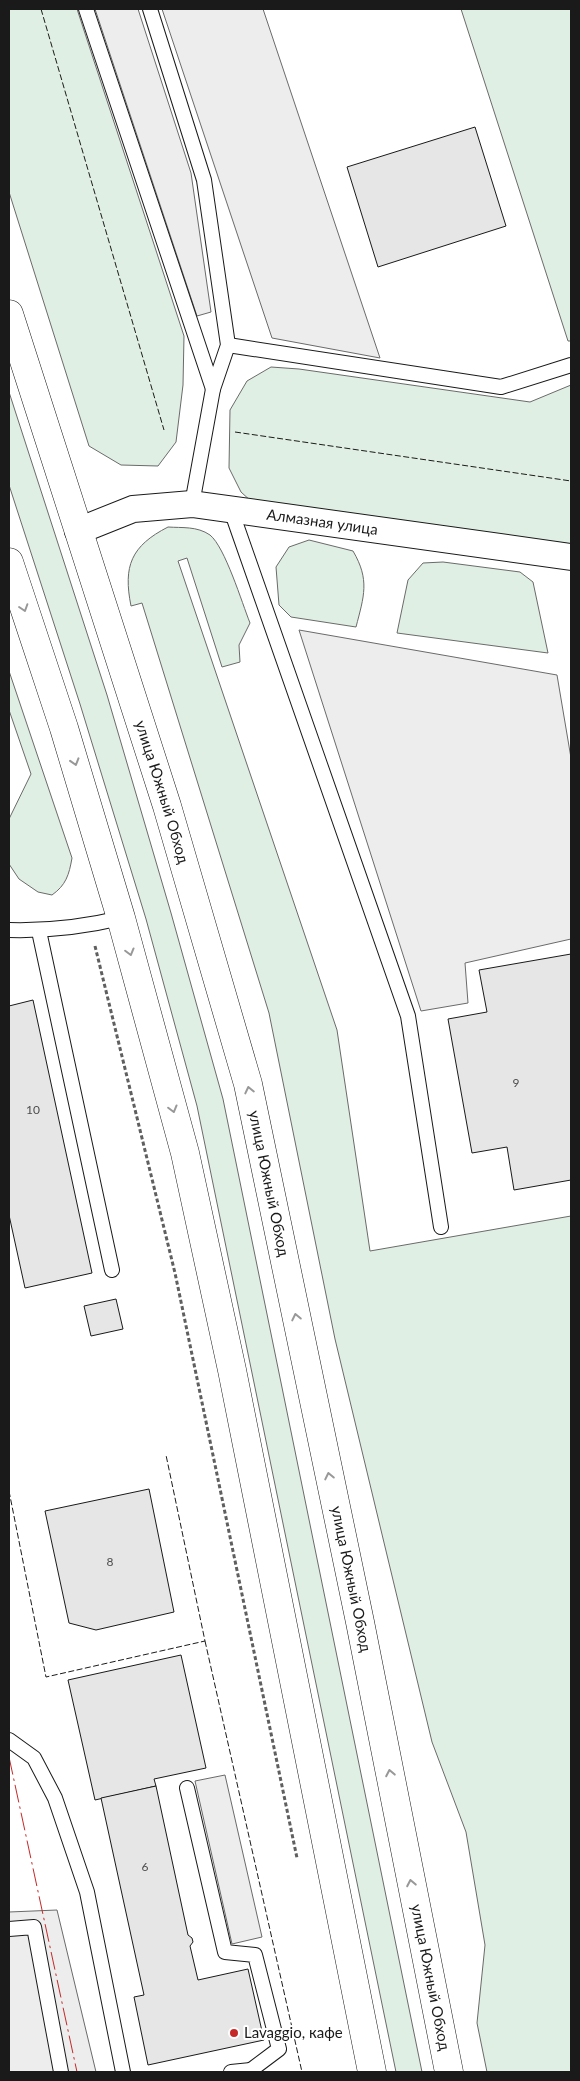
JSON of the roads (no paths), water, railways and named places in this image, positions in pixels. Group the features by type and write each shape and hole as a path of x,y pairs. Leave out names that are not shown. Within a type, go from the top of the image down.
{"main road":[{"name":"улица Южный Обход","path":"9,314 167,806 248,1084 360,1622 449,2072"},
{"path":"9,562 64,728 121,918 184,1153 232,1370 372,2072"}],"street":[{"name":"Алмазная улица","path":"78,531 134,509 192,504 571,557"}],"lane":[{"path":"86,9 213,389"},
{"path":"150,9 204,180 228,345 213,389 192,504"},
{"path":"228,345 501,387 571,365"},
{"path":"230,510 408,1016 441,1227"},
{"path":"9,930 89,926 121,918"},
{"path":"39,930 112,1270"},
{"path":"9,1740 34,1758 55,1798 87,1892 123,2072"},
{"path":"187,1788 225,1952 255,1955 279,2049 251,2071 231,2072"},
{"path":"9,1929 34,1927 61,2072"}],"place":[{"name":"Lavaggio, кафе","path":"234,2033"}]}
